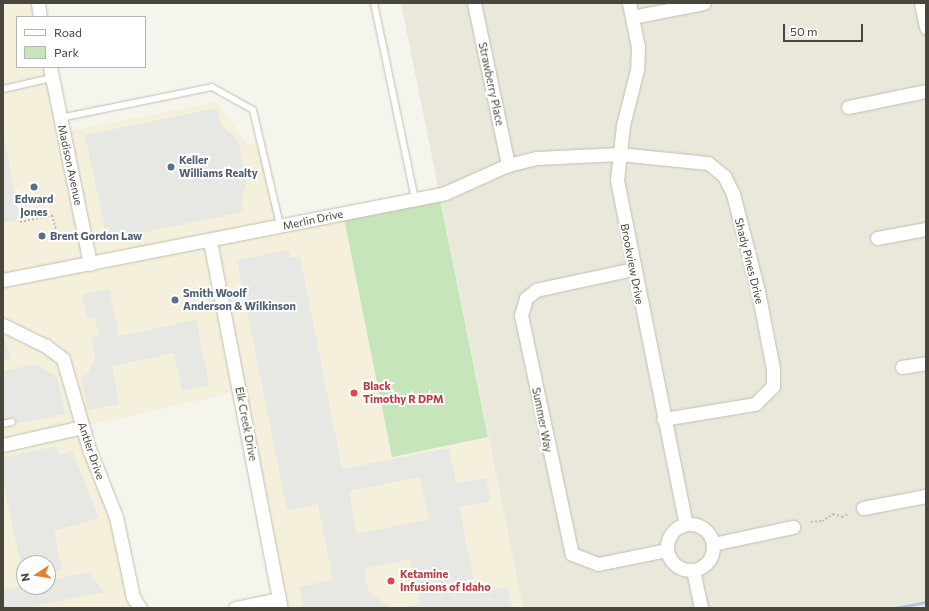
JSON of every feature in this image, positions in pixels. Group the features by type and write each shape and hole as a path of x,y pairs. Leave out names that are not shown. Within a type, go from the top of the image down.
{"street":[{"path":"38,3 40,16"},
{"name":"Strawberry Place","path":"474,3 508,165"},
{"name":"Brookview Drive","path":"629,3 638,47 637,70 619,154 617,180 663,420 686,524"},
{"path":"632,17 704,3"},
{"path":"922,3 926,27"},
{"name":"Madison Avenue","path":"51,73 90,264"},
{"path":"848,107 926,91"},
{"name":"Merlin Drive","path":"3,280 210,241 445,193 508,165 576,154 619,154"},
{"name":"Shady Pines Drive","path":"619,154 708,163 724,176 733,194 754,271 773,369 773,386 755,404 663,420"},
{"path":"877,238 926,229"},
{"name":"Elk Creek Drive","path":"210,241 280,604"},
{"name":"Summer Way","path":"633,269 536,290 526,298 521,315 572,554 598,564 668,550"},
{"name":"Antler Drive","path":"3,325 46,346 63,359 82,427 116,517 133,597 140,608"},
{"path":"902,367 926,363"},
{"path":"3,444 82,427"},
{"path":"863,508 926,496"},
{"path":"686,524 706,530 713,544 710,558 693,570 679,567 668,550 670,537 686,524"},
{"path":"713,544 794,527"},
{"path":"693,570 701,608"},
{"path":"235,608 280,604"}],"lane":[{"path":"374,3 415,199"},
{"path":"3,89 51,73"},
{"path":"60,118 212,87 253,110 280,227"},
{"path":"3,424 12,422"}],"path":[{"path":"20,222 52,215 56,229"},
{"path":"811,522 822,521 833,514 842,517 848,514"}],"shaded area":[{"path":"3,3 38,3 40,16 16,16 16,68 50,68 64,132 217,102 247,144 263,142 280,227 343,214 392,457 488,437 523,608 283,608 240,391 82,427 140,608 3,608"},
{"path":"401,3 926,3 926,608 523,608"},
{"path":"217,108 221,125 238,140 247,180 241,199 243,212 112,239 110,227 105,228 85,135"},
{"path":"3,133 20,219 3,223"},
{"path":"289,250 290,258 300,257 342,469 449,448 456,484 486,478 491,501 459,507 476,593 508,587 512,608 400,608 420,604 410,559 364,569 368,591 391,608 303,608 299,587 333,580 318,504 287,510 237,260","holes":["420,477 429,519 357,534 349,491"]},
{"path":"109,289 119,336 196,320 209,385 182,391 174,353 112,366 119,404 88,410 81,376 88,374 95,356 91,337 99,335 95,317 87,319 82,294"},
{"path":"3,334 11,359 3,361"},
{"path":"37,364 57,377 65,414 3,426 3,371"},
{"path":"57,446 59,455 72,451 99,518 54,531 62,570 56,571 56,555 19,555 3,482 3,457"},
{"path":"88,572 104,592 25,608 3,607 3,590 16,587 16,595 56,595 56,579"}],"green space":[{"path":"439,194 488,437 392,457 343,214"}],"waterway":[{"path":"895,608 926,602"}],"place":[{"name":"Keller Williams Realty","path":"171,167"},
{"name":"Edward Jones","path":"34,187"},
{"name":"Brent Gordon Law","path":"42,236"},
{"name":"Smith Woolf Anderson & Wilkinson","path":"175,300"},
{"name":"Black Timothy R DPM","path":"354,393"},
{"name":"Ketamine Infusions of Idaho","path":"391,581"}]}
